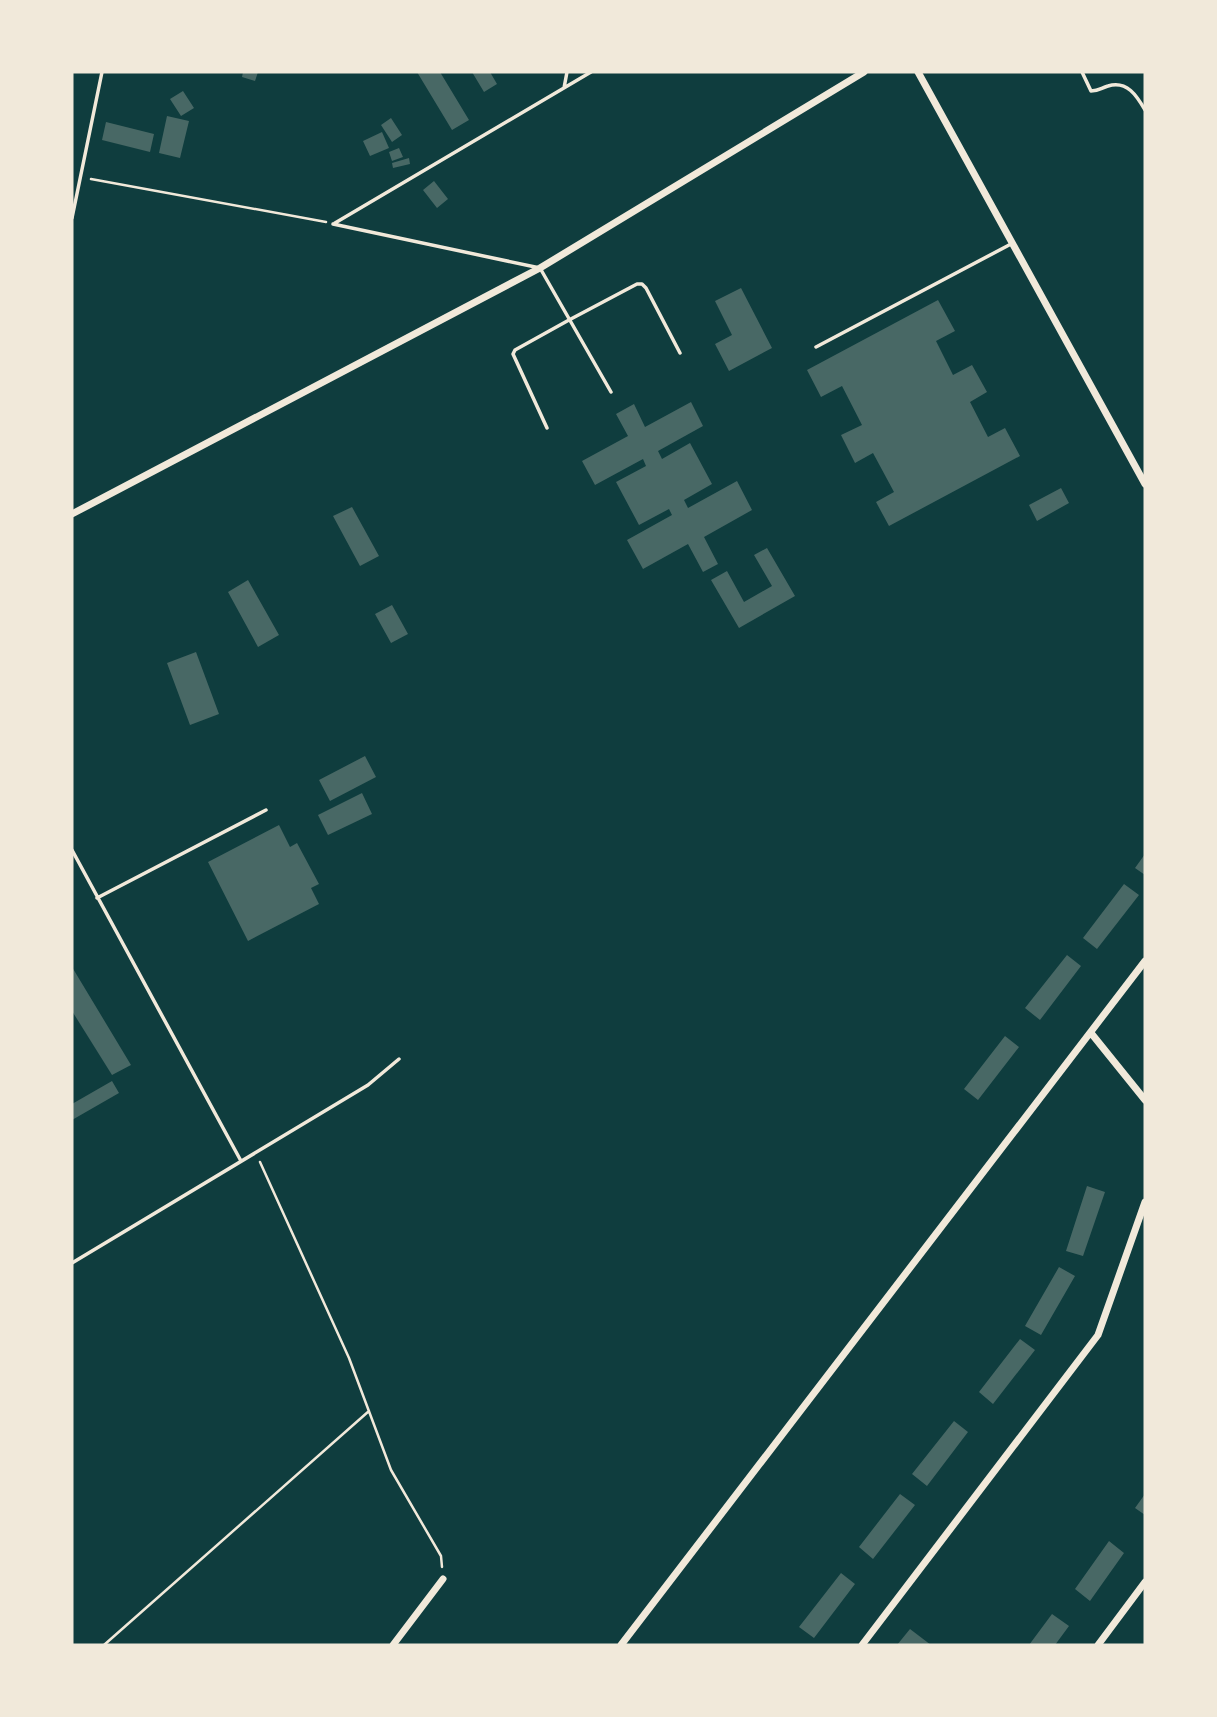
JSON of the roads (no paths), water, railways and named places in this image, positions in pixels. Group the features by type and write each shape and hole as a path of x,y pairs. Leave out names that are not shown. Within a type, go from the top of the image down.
{"street":[{"path":"72,514 540,268 864,72"},
{"path":"918,72 1145,484"},
{"path":"621,1645 1145,961"},
{"path":"1091,1033 1145,1100"},
{"path":"862,1645 1098,1335 1145,1202"},
{"path":"393,1645 443,1579"},
{"path":"1098,1645 1145,1582"}],"lane":[{"path":"72,218 102,72"},
{"path":"564,88 567,72"},
{"path":"591,72 333,224 540,268 611,392"},
{"path":"1082,72 1091,91 1097,92 1108,86 1122,86 1135,92 1145,110"},
{"path":"816,347 1013,243"},
{"path":"547,428 513,354 569,320 642,284 680,353"},
{"path":"97,898 266,810"},
{"path":"72,850 241,1162"},
{"path":"72,1263 368,1084 399,1059"}]}
